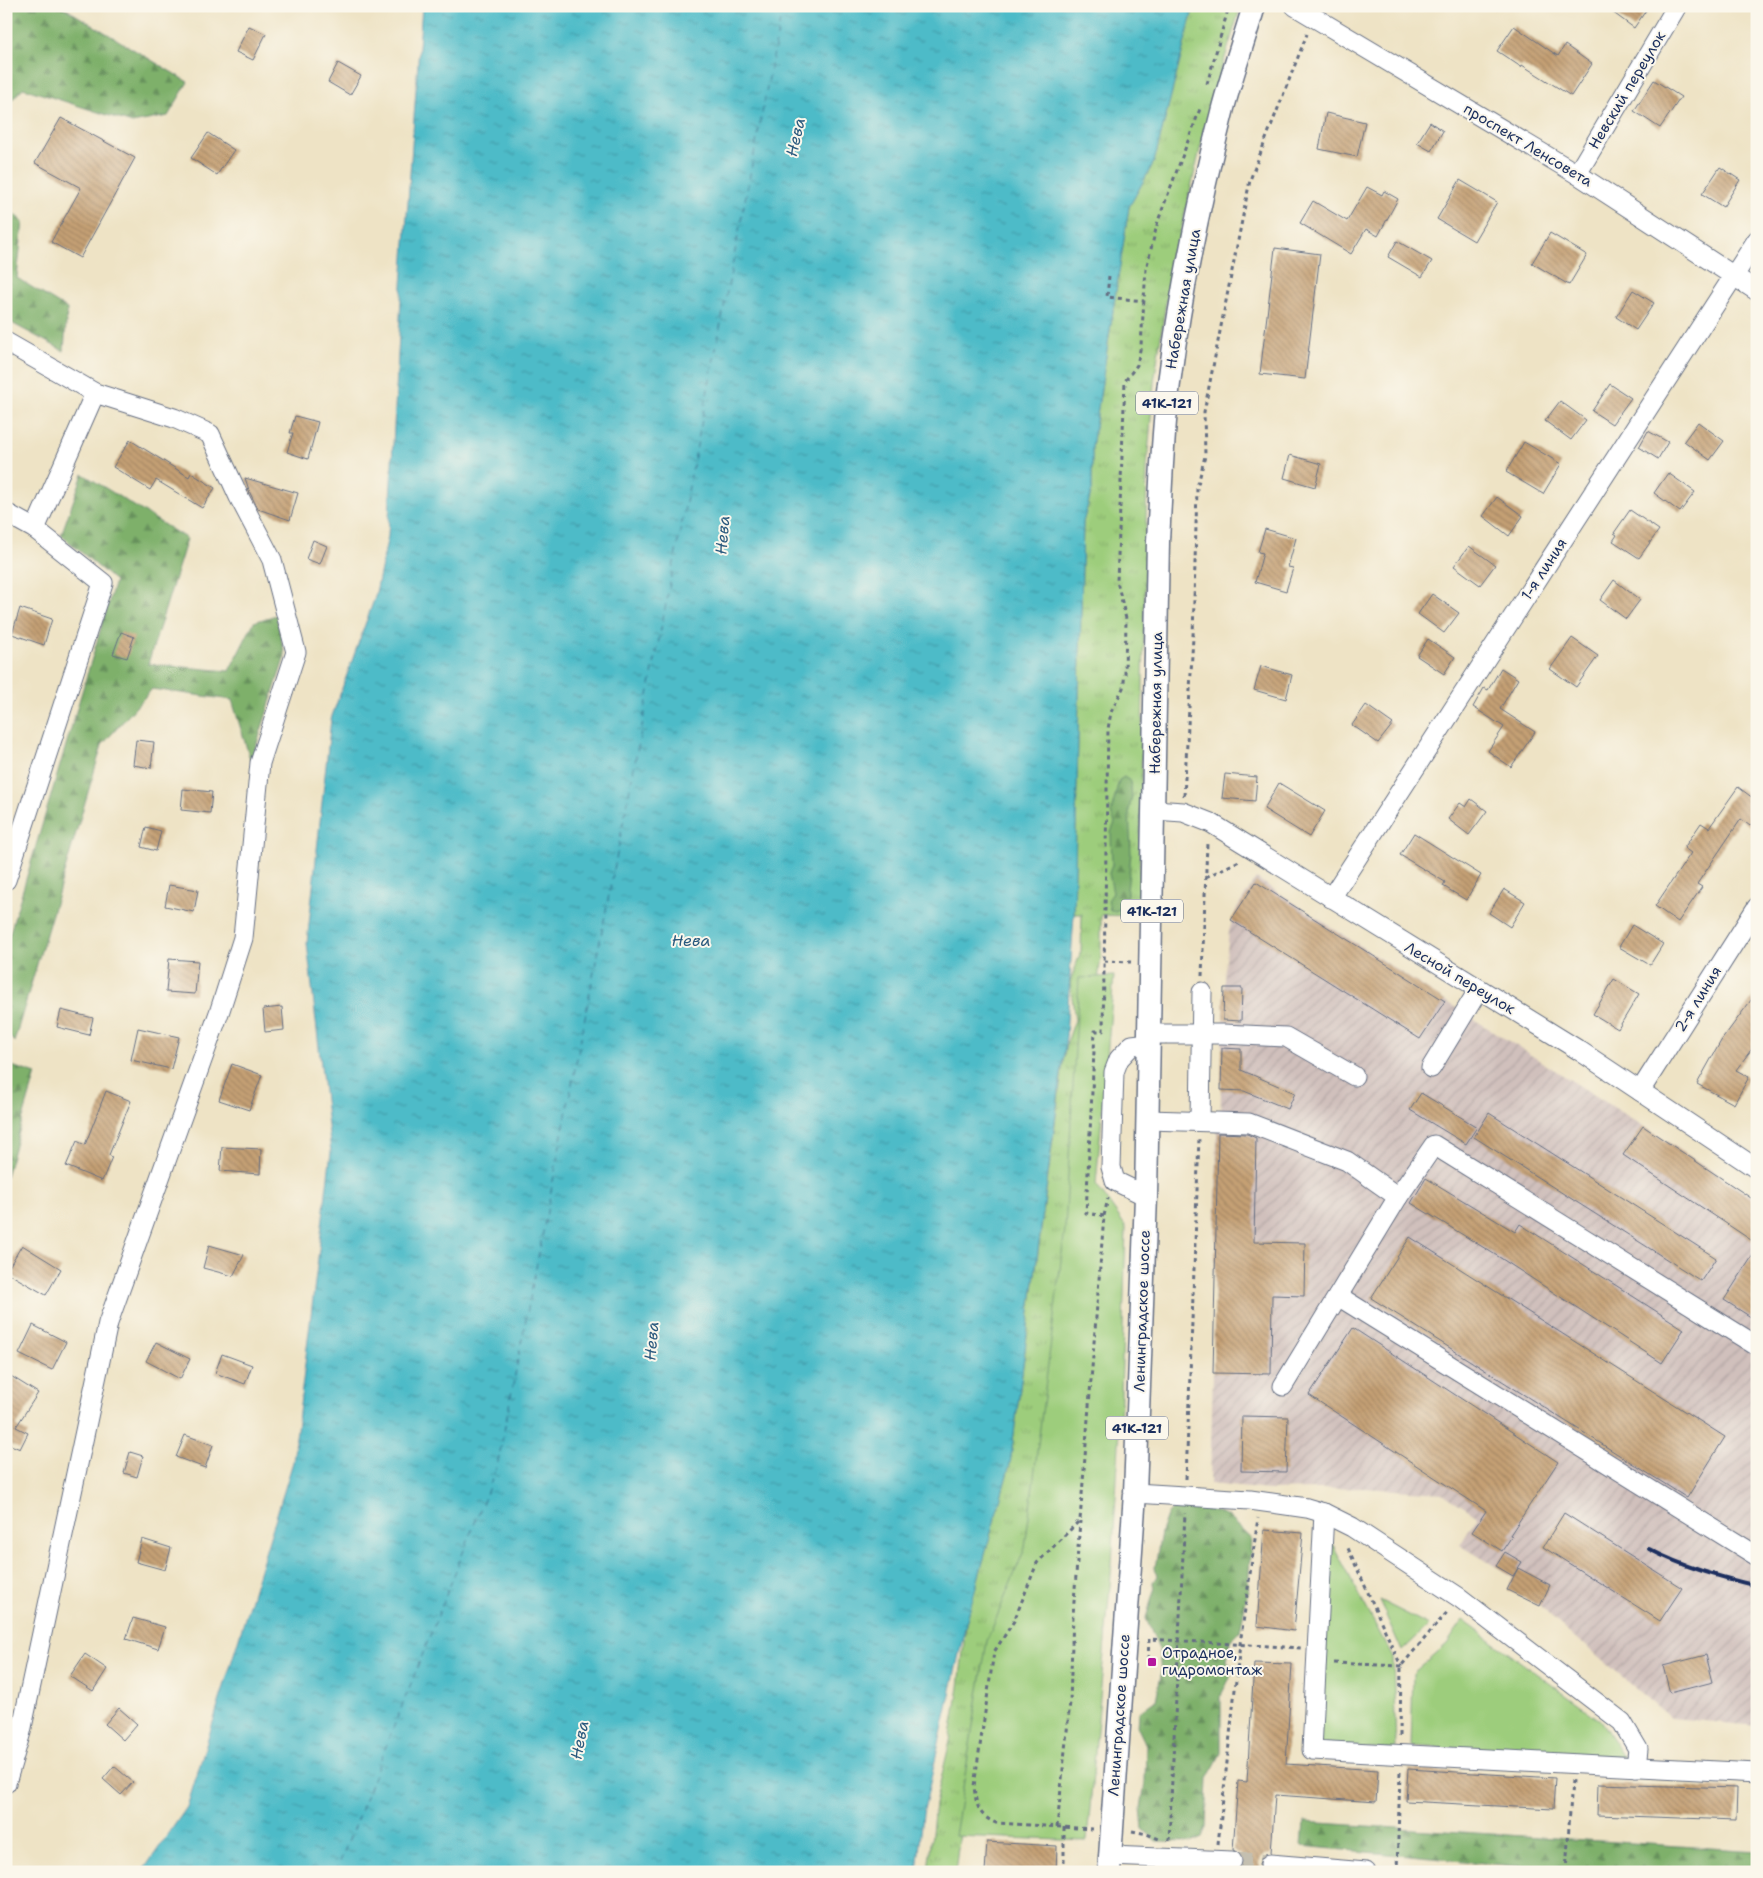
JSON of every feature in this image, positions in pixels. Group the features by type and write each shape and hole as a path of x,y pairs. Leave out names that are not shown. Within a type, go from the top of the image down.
{"main road":[{"name":"Набережная улица","path":"1154,810 1158,541 1169,384 1182,297 1199,211 1224,107 1254,6"},
{"name":"Ленинградское шоссе","path":"1109,1864 1134,1493 1146,1196 1154,810"}],"street":[{"name":"проспект Ленсовета","path":"1295,6 1577,174 1757,291"},
{"name":"Невский переулок","path":"1577,174 1678,6"},
{"name":"1-я линия","path":"1331,898 1757,240"},
{"path":"6,342 95,393 174,418 210,434 239,497 272,560 296,652 260,763 243,938 220,1010 108,1322 21,1732 6,1783"},
{"path":"35,529 95,393"},
{"path":"6,513 35,529 102,583 6,880"},
{"name":"Лесной переулок","path":"1154,810 1183,812 1211,823 1580,1051 1757,1169"},
{"name":"2-я линия","path":"1640,1091 1757,907"},
{"path":"1431,1068 1479,989"},
{"path":"1200,1120 1202,992"},
{"path":"1146,1196 1115,1181 1112,1167 1114,1072 1119,1059 1132,1045 1149,1038 1200,1034 1286,1037 1354,1076"},
{"path":"1148,1120 1200,1120 1249,1123 1347,1161 1398,1197"},
{"path":"1282,1386 1398,1197 1434,1145 1757,1346"},
{"path":"1338,1296 1757,1556"},
{"path":"1134,1493 1261,1502 1307,1508 1330,1516 1352,1527 1460,1598 1622,1722 1638,1749 1636,1767"},
{"path":"1330,1516 1316,1656 1312,1750 1757,1773"},
{"path":"1109,1864 1224,1861"},
{"path":"1282,1867 1366,1872"}],"path":[{"path":"1204,93 1229,6"},
{"path":"1183,812 1197,488 1205,456 1204,412 1250,180 1314,17"},
{"path":"1104,1216 1086,1213 1095,1031 1103,1031 1108,729 1111,712 1123,688 1125,674 1126,619 1117,581 1125,381 1137,365 1141,345 1146,269 1158,221 1202,103"},
{"path":"1108,276 1107,297 1144,300"},
{"path":"1202,992 1207,846 1211,823"},
{"path":"1206,877 1239,862 1265,858"},
{"path":"1057,1826 1070,1702 1073,1615 1104,1216 1106,1203 1115,1181"},
{"path":"1224,1861 1240,1644 1261,1502"},
{"path":"1330,1516 1401,1666 1397,1872"},
{"path":"1080,1520 1037,1563 1014,1621 994,1652 974,1786 980,1811 986,1819 996,1823 1084,1828"},
{"path":"1401,1666 1460,1598"},
{"path":"1148,1659 1148,1639 1240,1644 1316,1656 1401,1666"},
{"path":"1566,1872 1573,1763"},
{"path":"1064,1827 1064,1872"},
{"path":"1130,1830 1147,1834 1168,1844"}],"shaded area":[{"path":"1256,878 1757,1200 1757,1726 1671,1718 1539,1606 1507,1589 1513,1577 1460,1545 1478,1516 1442,1493 1363,1488 1270,1490 1210,1484 1217,1130 1220,1130 1224,979 1229,931 1236,910"}],"green space":[{"path":"6,6 61,6 188,82 168,116 132,123 23,88 6,106"},
{"path":"1194,6 1241,6 1211,103 1186,208 1167,295 1154,382 1147,466 1139,899 1137,916 1101,915 1101,955 1036,1518 960,1833 955,1872 928,1872 935,1804 950,1741 959,1687 966,1623 1010,1464 1065,1048 1075,1020 1070,982 1081,951 1082,914 1074,914 1083,522 1092,490 1092,447 1129,207 1154,162"},
{"path":"6,207 23,222 17,278 67,309 64,351 6,320"},
{"path":"83,474 187,539 148,664 229,671 254,622 276,615 285,656 251,762 232,700 152,689 102,745 14,1042 6,1032 6,946 115,581 61,535"},
{"path":"1124,777 1130,781 1132,796 1129,810 1131,854 1126,900 1123,907 1116,911 1110,910 1108,900 1113,893 1109,873 1112,865 1111,832 1115,823 1111,813 1119,780"},
{"path":"1114,976 1096,1184 1126,1227 1120,1428 1112,1564 1087,1841 955,1836 987,1641 1025,1548 1065,1229 1079,978"},
{"path":"6,1064 36,1074 6,1176"},
{"path":"1206,1508 1229,1517 1251,1538 1248,1590 1240,1631 1230,1641 1227,1661 1234,1670 1221,1695 1221,1753 1208,1778 1206,1827 1202,1837 1190,1842 1156,1841 1143,1829 1141,1808 1145,1782 1146,1745 1138,1728 1139,1712 1156,1700 1161,1675 1159,1650 1146,1618 1154,1591 1153,1582 1157,1576 1155,1568 1161,1532 1167,1515 1173,1509"},
{"path":"1326,1532 1393,1658 1396,1750 1317,1744"},
{"path":"1379,1600 1429,1625 1402,1651"},
{"path":"1463,1620 1600,1720 1626,1760 1411,1746 1413,1673 1447,1644"},
{"path":"1304,1822 1757,1851 1757,1872 1580,1872 1302,1846"}],"water":[{"name":"Нева","path":"422,6 1194,6 1154,162 1129,207 1092,447 1092,490 1083,522 1074,914 1066,1037 1010,1464 966,1623 923,1814 917,1872 142,1872 187,1807 293,1462 331,1152 307,943 331,719 375,597 388,536 401,299"}],"building":[{"path":"1604,6 1649,6 1634,28"},
{"path":"249,26 266,34 253,60 236,52"},
{"path":"1514,26 1558,56 1565,45 1592,64 1571,96 1497,51"},
{"path":"338,63 361,76 350,95 328,82"},
{"path":"1654,80 1681,97 1660,128 1634,111"},
{"path":"1326,113 1365,122 1357,157 1319,149"},
{"path":"61,118 135,158 80,258 51,242 81,188 35,163"},
{"path":"1430,122 1443,131 1431,151 1417,143"},
{"path":"208,133 234,150 217,175 191,158"},
{"path":"1720,167 1740,180 1723,207 1702,194"},
{"path":"1460,180 1497,202 1474,241 1437,219"},
{"path":"1367,187 1382,195 1384,191 1398,199 1378,236 1366,229 1351,254 1300,223 1313,201 1347,221"},
{"path":"1550,233 1587,255 1569,285 1532,263"},
{"path":"1397,241 1432,261 1422,277 1388,257"},
{"path":"1275,248 1320,254 1305,379 1260,374"},
{"path":"1633,290 1654,303 1636,330 1616,317"},
{"path":"1610,384 1631,398 1612,424 1592,411"},
{"path":"1560,401 1586,420 1571,440 1545,421"},
{"path":"295,416 318,422 308,459 287,452 293,433 290,433"},
{"path":"1698,422 1724,441 1710,460 1684,441"},
{"path":"1648,431 1668,442 1658,459 1639,447"},
{"path":"130,440 189,477 191,473 215,488 202,508 156,480 150,490 113,467"},
{"path":"1524,442 1561,464 1543,494 1506,472"},
{"path":"1290,455 1321,464 1315,487 1284,478"},
{"path":"1668,473 1695,492 1680,512 1654,493"},
{"path":"245,478 298,493 290,520 258,509"},
{"path":"1497,497 1523,516 1509,536 1483,516"},
{"path":"1630,510 1659,530 1639,558 1613,541 1617,535 1614,533"},
{"path":"1265,529 1296,538 1288,567 1293,568 1286,591 1255,582 1263,553 1258,552"},
{"path":"313,540 327,546 320,564 306,559"},
{"path":"1469,546 1495,565 1480,585 1454,566"},
{"path":"1614,580 1640,600 1626,619 1600,600"},
{"path":"1432,594 1459,613 1444,633 1418,614"},
{"path":"20,608 52,619 44,645 12,634"},
{"path":"121,632 134,637 127,658 113,654"},
{"path":"1572,638 1598,656 1576,687 1550,669"},
{"path":"1428,639 1455,657 1444,674 1417,656"},
{"path":"1261,666 1292,675 1286,699 1254,690"},
{"path":"1501,668 1518,679 1500,709 1535,732 1511,767 1488,751 1504,727 1473,707 1484,688 1488,690"},
{"path":"1366,705 1393,724 1378,743 1352,725"},
{"path":"136,740 154,742 151,768 133,765"},
{"path":"1225,774 1257,777 1255,801 1222,798"},
{"path":"1279,783 1325,811 1309,837 1264,809"},
{"path":"1738,787 1757,801 1757,817 1750,826 1741,819 1697,884 1702,887 1678,922 1655,906 1691,853 1684,848 1701,823 1709,828"},
{"path":"183,789 212,792 210,813 181,810"},
{"path":"1471,799 1487,811 1469,835 1448,819 1460,803 1466,807"},
{"path":"146,827 161,831 156,851 141,847"},
{"path":"1414,833 1481,875 1466,900 1443,886 1445,882 1400,855"},
{"path":"1256,882 1445,1001 1420,1039 1231,920"},
{"path":"169,885 198,890 194,912 165,906"},
{"path":"1504,889 1525,902 1510,927 1489,913"},
{"path":"1632,925 1663,944 1650,965 1619,947"},
{"path":"169,959 198,961 195,994 166,992"},
{"path":"1614,979 1639,994 1618,1029 1593,1014"},
{"path":"1224,988 1242,988 1241,1021 1223,1020"},
{"path":"1757,992 1757,1042 1736,1070 1749,1077 1734,1104 1697,1084 1721,1041"},
{"path":"282,1007 284,1030 265,1032 263,1009"},
{"path":"61,1010 93,1018 89,1035 57,1027"},
{"path":"138,1028 179,1037 171,1069 131,1060"},
{"path":"1222,1048 1241,1049 1241,1070 1295,1093 1288,1109 1244,1091 1221,1090"},
{"path":"232,1064 262,1075 249,1110 219,1100"},
{"path":"106,1091 131,1101 109,1155 112,1157 102,1181 66,1166 77,1141 85,1145"},
{"path":"1421,1093 1477,1127 1466,1144 1410,1110"},
{"path":"1489,1113 1716,1258 1701,1281 1474,1137"},
{"path":"1643,1126 1757,1202 1757,1244 1623,1155"},
{"path":"1218,1133 1247,1134 1256,1138 1254,1242 1305,1243 1304,1296 1272,1295 1271,1374 1213,1373"},
{"path":"222,1147 261,1149 260,1174 220,1171"},
{"path":"1426,1178 1515,1232 1520,1224 1684,1329 1662,1363 1499,1257 1411,1203"},
{"path":"1410,1237 1725,1437 1687,1498 1371,1298"},
{"path":"22,1245 61,1269 46,1295 6,1272"},
{"path":"209,1245 244,1255 233,1276 203,1268"},
{"path":"1757,1249 1757,1321 1724,1300"},
{"path":"33,1325 66,1342 52,1370 19,1354"},
{"path":"1353,1328 1558,1462 1510,1535 1512,1536 1502,1551 1472,1532 1486,1511 1309,1395"},
{"path":"156,1342 190,1359 180,1379 146,1361"},
{"path":"222,1354 252,1365 245,1384 215,1373"},
{"path":"6,1373 38,1393 16,1427 28,1433 20,1449 6,1443"},
{"path":"1242,1416 1288,1417 1286,1472 1241,1471"},
{"path":"185,1435 213,1445 205,1468 176,1457"},
{"path":"130,1452 143,1456 137,1477 124,1473"},
{"path":"1564,1513 1682,1588 1660,1621 1543,1547"},
{"path":"1264,1530 1303,1533 1294,1631 1257,1626"},
{"path":"142,1539 171,1548 165,1570 136,1562"},
{"path":"1505,1552 1522,1562 1513,1576 1496,1566"},
{"path":"1518,1568 1550,1585 1540,1606 1507,1590"},
{"path":"133,1618 165,1627 158,1649 126,1639"},
{"path":"85,1654 107,1669 93,1691 70,1676"},
{"path":"1706,1655 1713,1682 1670,1693 1663,1666"},
{"path":"1254,1663 1292,1664 1286,1764 1378,1770 1376,1802 1275,1795 1271,1853 1265,1854 1261,1858 1259,1864 1262,1872 1234,1872 1241,1867 1243,1862 1242,1855 1233,1850 1238,1781 1247,1782"},
{"path":"119,1708 137,1724 123,1740 105,1724"},
{"path":"114,1766 133,1782 121,1795 103,1779"},
{"path":"1408,1769 1555,1778 1553,1809 1406,1801"},
{"path":"1598,1784 1737,1788 1736,1820 1597,1815"},
{"path":"987,1842 1057,1846 1056,1872 985,1872"}],"ferry route":[{"path":"336,1872 497,1467 783,6"}],"tunnel":[{"path":"1232,1861 1270,1864"}],"railway":[{"path":"1649,1549 1688,1566 1757,1586"}],"place":[{"name":"Отрадное, гидромонтаж","path":"1152,1662"}]}
